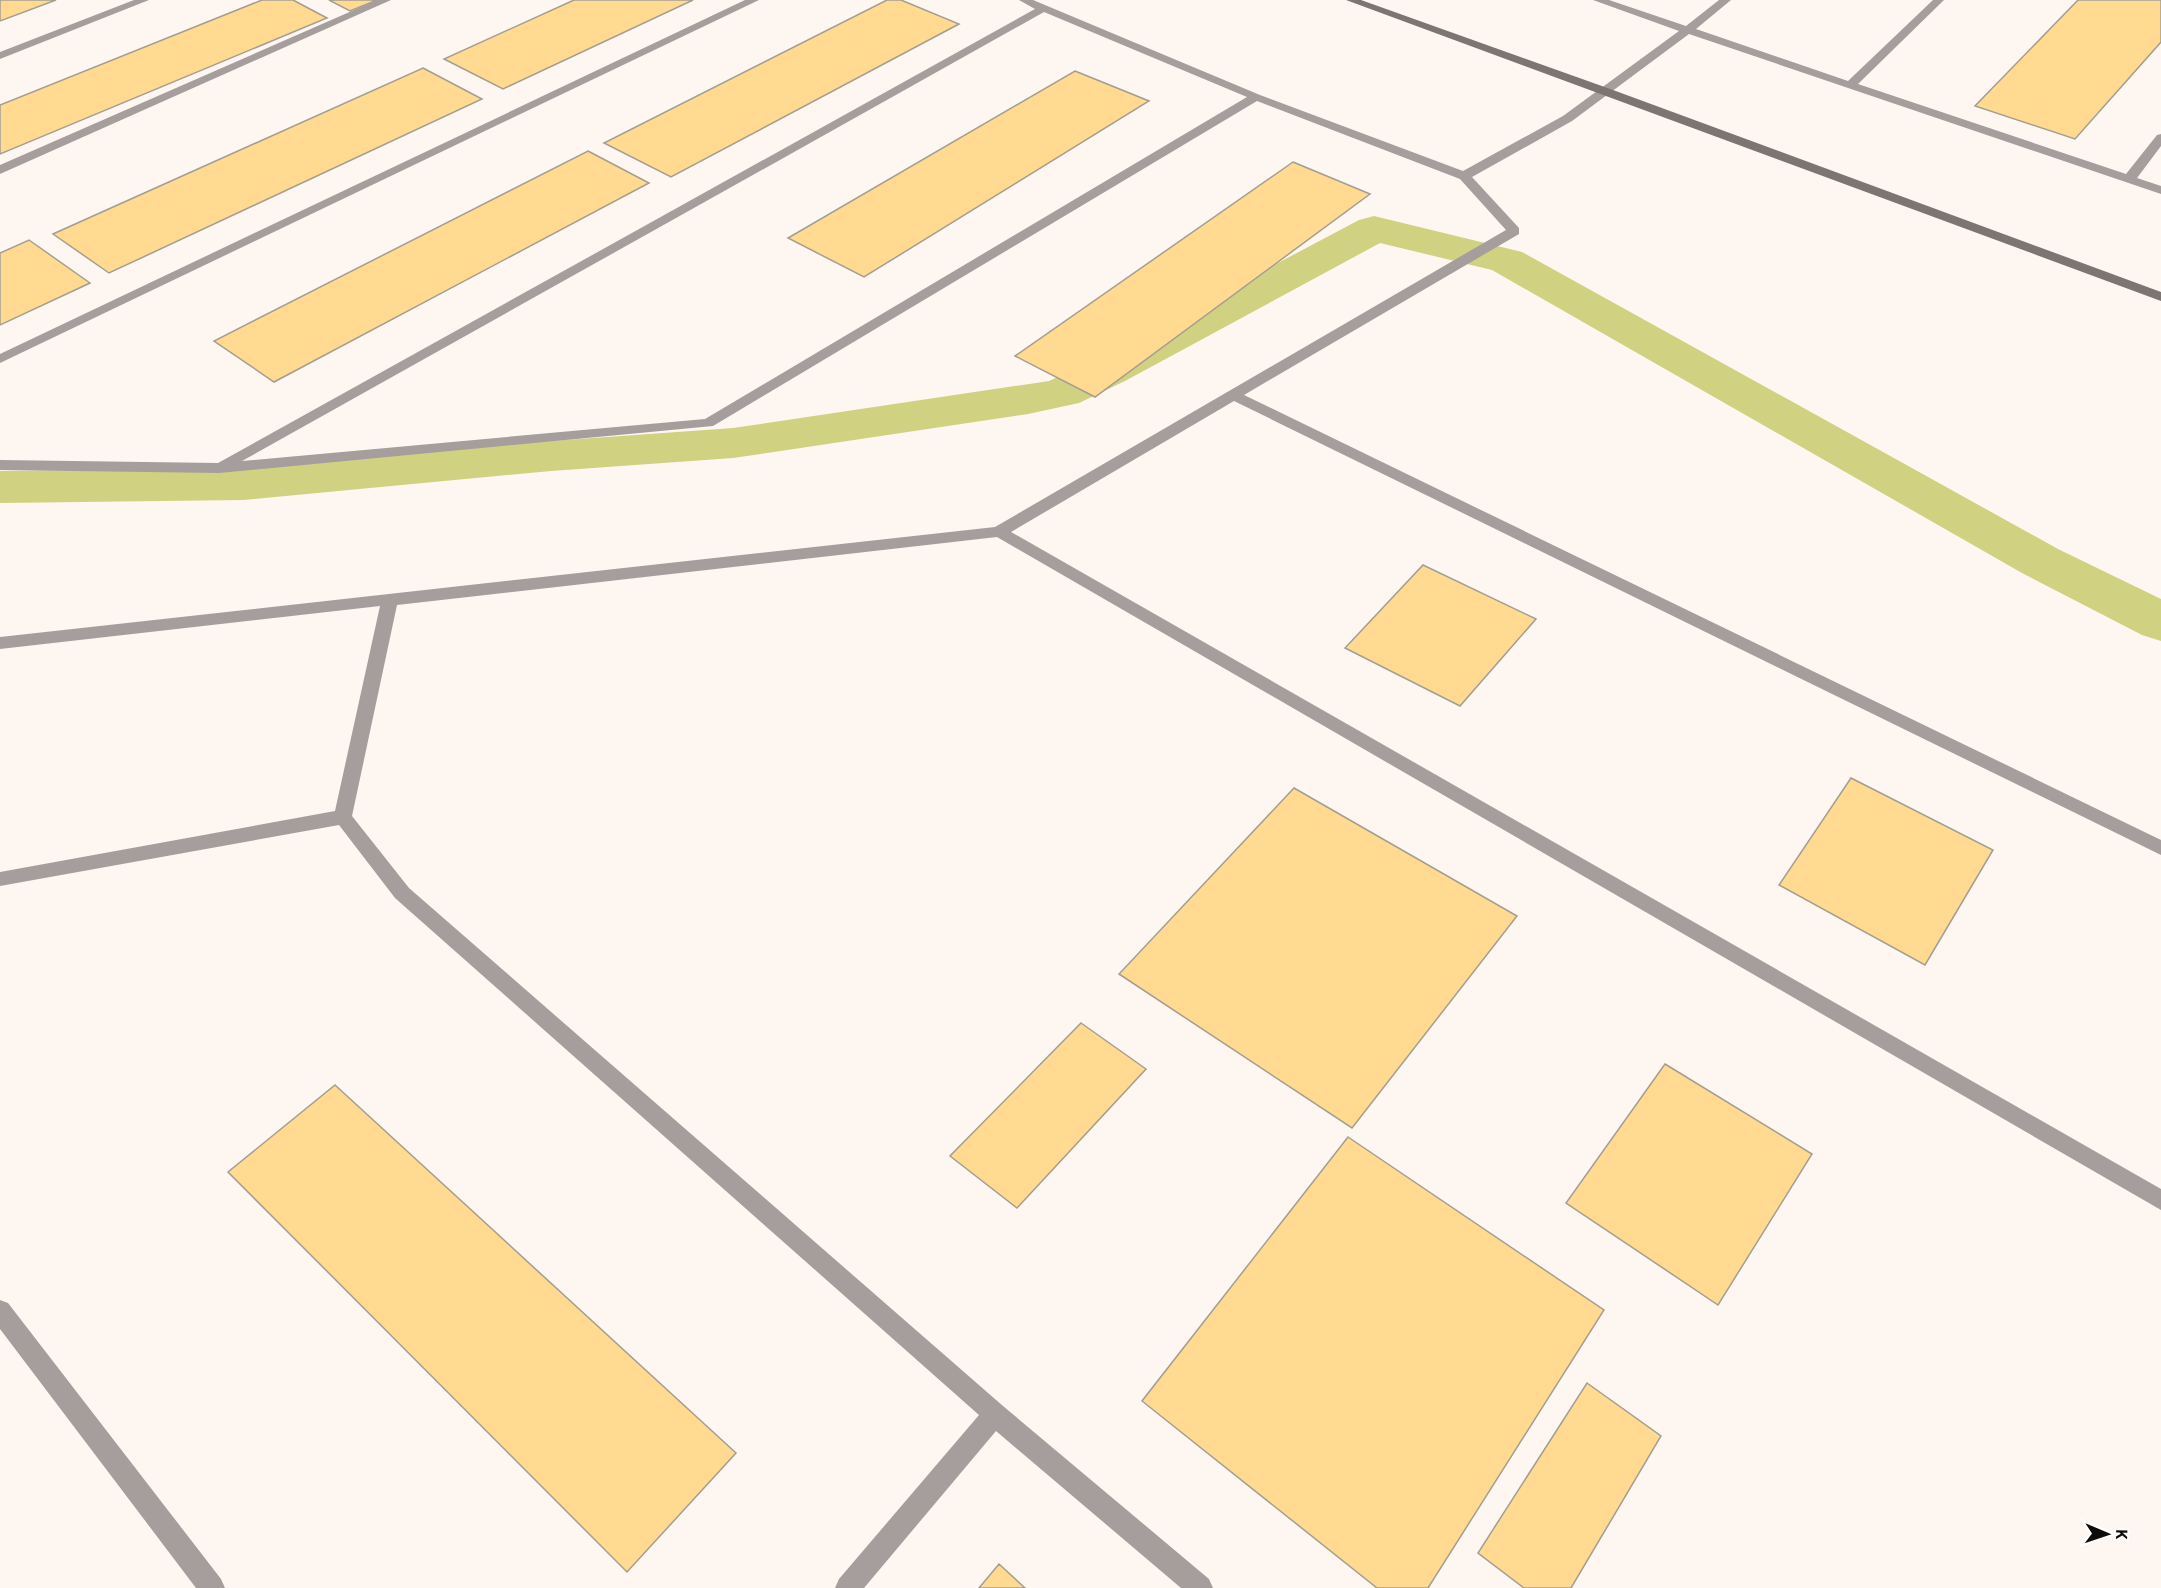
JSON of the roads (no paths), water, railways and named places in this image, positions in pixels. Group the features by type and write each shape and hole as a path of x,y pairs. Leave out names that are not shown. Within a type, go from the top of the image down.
{"street":[{"path":"1351,0 1609,92 2161,297"}],"lane":[{"path":"0,56 144,0"},
{"path":"0,170 386,0"},
{"path":"0,359 753,0"},
{"path":"0,643 999,532 1514,231 1464,176 1256,97 1024,0"},
{"path":"1598,0 2161,190"},
{"path":"1464,176 1512,154 1609,92 1726,0"},
{"path":"1850,85 1939,0"},
{"path":"219,468 1044,8"},
{"path":"0,465 219,468 708,423 1256,97"},
{"path":"2128,179 2161,138"},
{"path":"1233,395 2161,848"},
{"path":"999,532 2161,1200"},
{"path":"390,598 343,817 402,893 995,1414 1200,1588"},
{"path":"0,879 343,817"},
{"path":"0,1311 213,1588"},
{"path":"848,1588 995,1414"}],"waterway":[{"path":"0,487 244,484 551,456 733,443 1028,400 1062,393 1109,371 1374,229 1507,261 2040,561 2161,622"}]}
